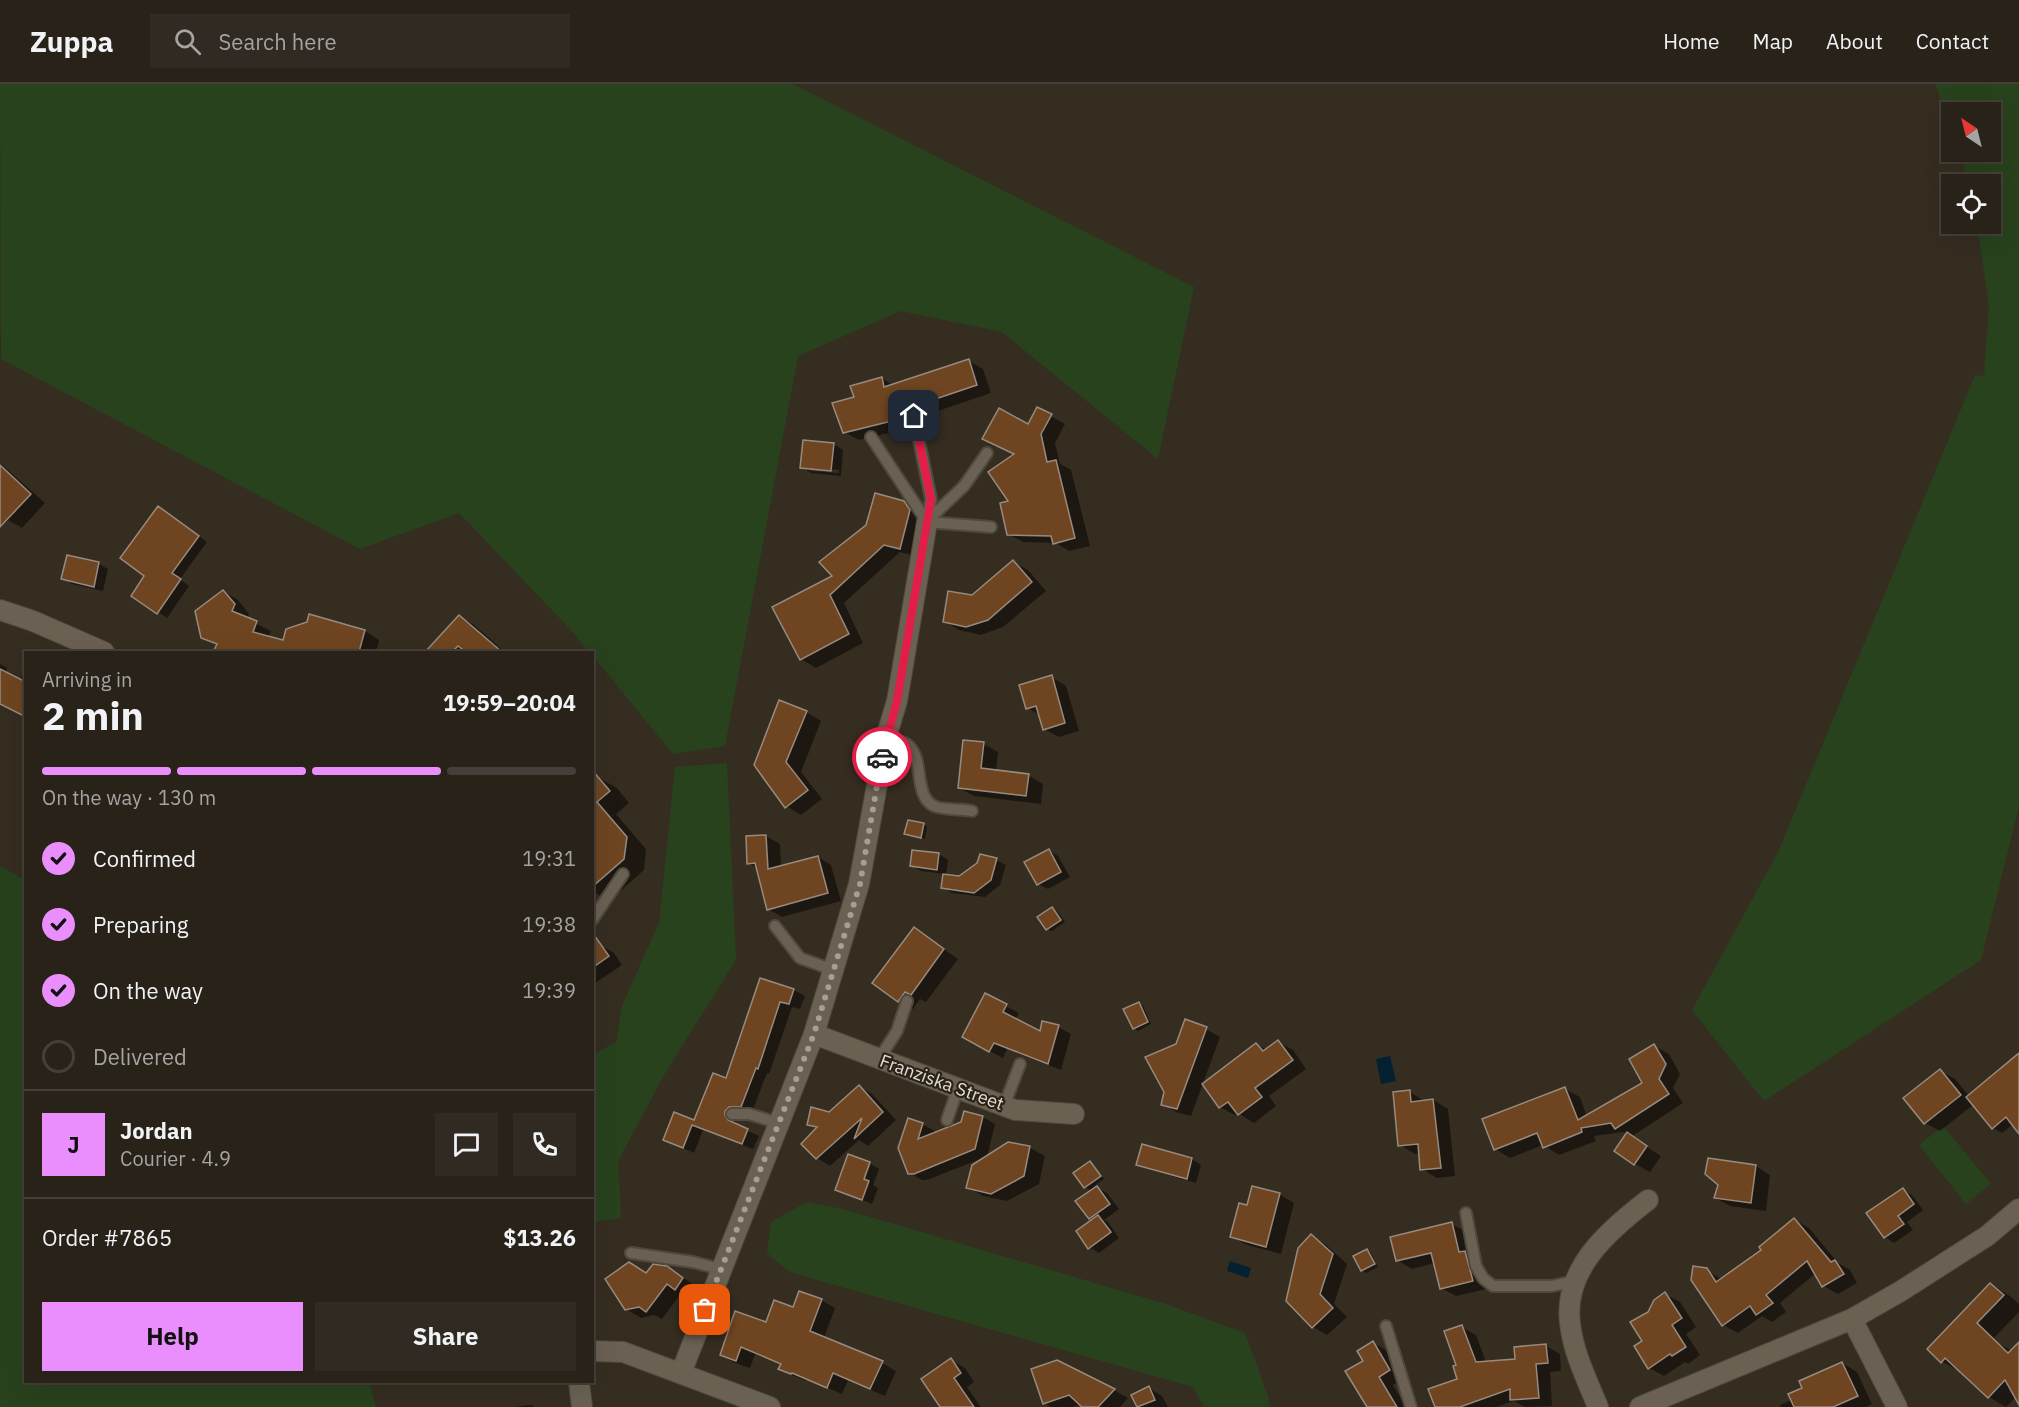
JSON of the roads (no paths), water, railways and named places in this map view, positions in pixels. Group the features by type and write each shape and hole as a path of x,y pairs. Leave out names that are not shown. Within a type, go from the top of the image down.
{"street":[{"path":"681,1373 814,1034 860,884 885,741 897,701 927,522"},
{"path":"0,610 33,621 102,651"},
{"name":"Franziska Street","path":"814,1034 1015,1110 1074,1114"},
{"path":"1598,1407 1580,1361 1570,1324 1569,1300 1585,1261 1599,1243 1622,1220 1648,1200"},
{"path":"1640,1407 1852,1319 1901,1291 1986,1236 2019,1209"},
{"path":"1852,1319 1897,1407"},
{"path":"594,1351 622,1352 770,1407"},
{"path":"579,1383 582,1407"}],"lane":[{"path":"914,416 931,499 927,522"},
{"path":"871,437 927,522"},
{"path":"927,522 964,486 987,453"},
{"path":"927,522 991,527"},
{"path":"885,741 908,745 915,755 922,788 927,799 934,806 972,810"},
{"path":"594,917 623,874"},
{"path":"775,926 800,958 833,970"},
{"path":"879,1059 897,1031 907,1001"},
{"path":"1004,1106 1020,1064"},
{"path":"947,1120 958,1088"},
{"path":"732,1114 749,1114 778,1123"},
{"path":"1466,1213 1476,1266 1483,1278 1493,1286 1552,1286 1575,1281"},
{"path":"631,1253 693,1262 720,1269"},
{"path":"1386,1326 1411,1407"}],"water":[{"path":"1390,1056 1396,1081 1381,1084 1376,1059"},
{"path":"1230,1261 1251,1268 1248,1278 1227,1271"}]}
